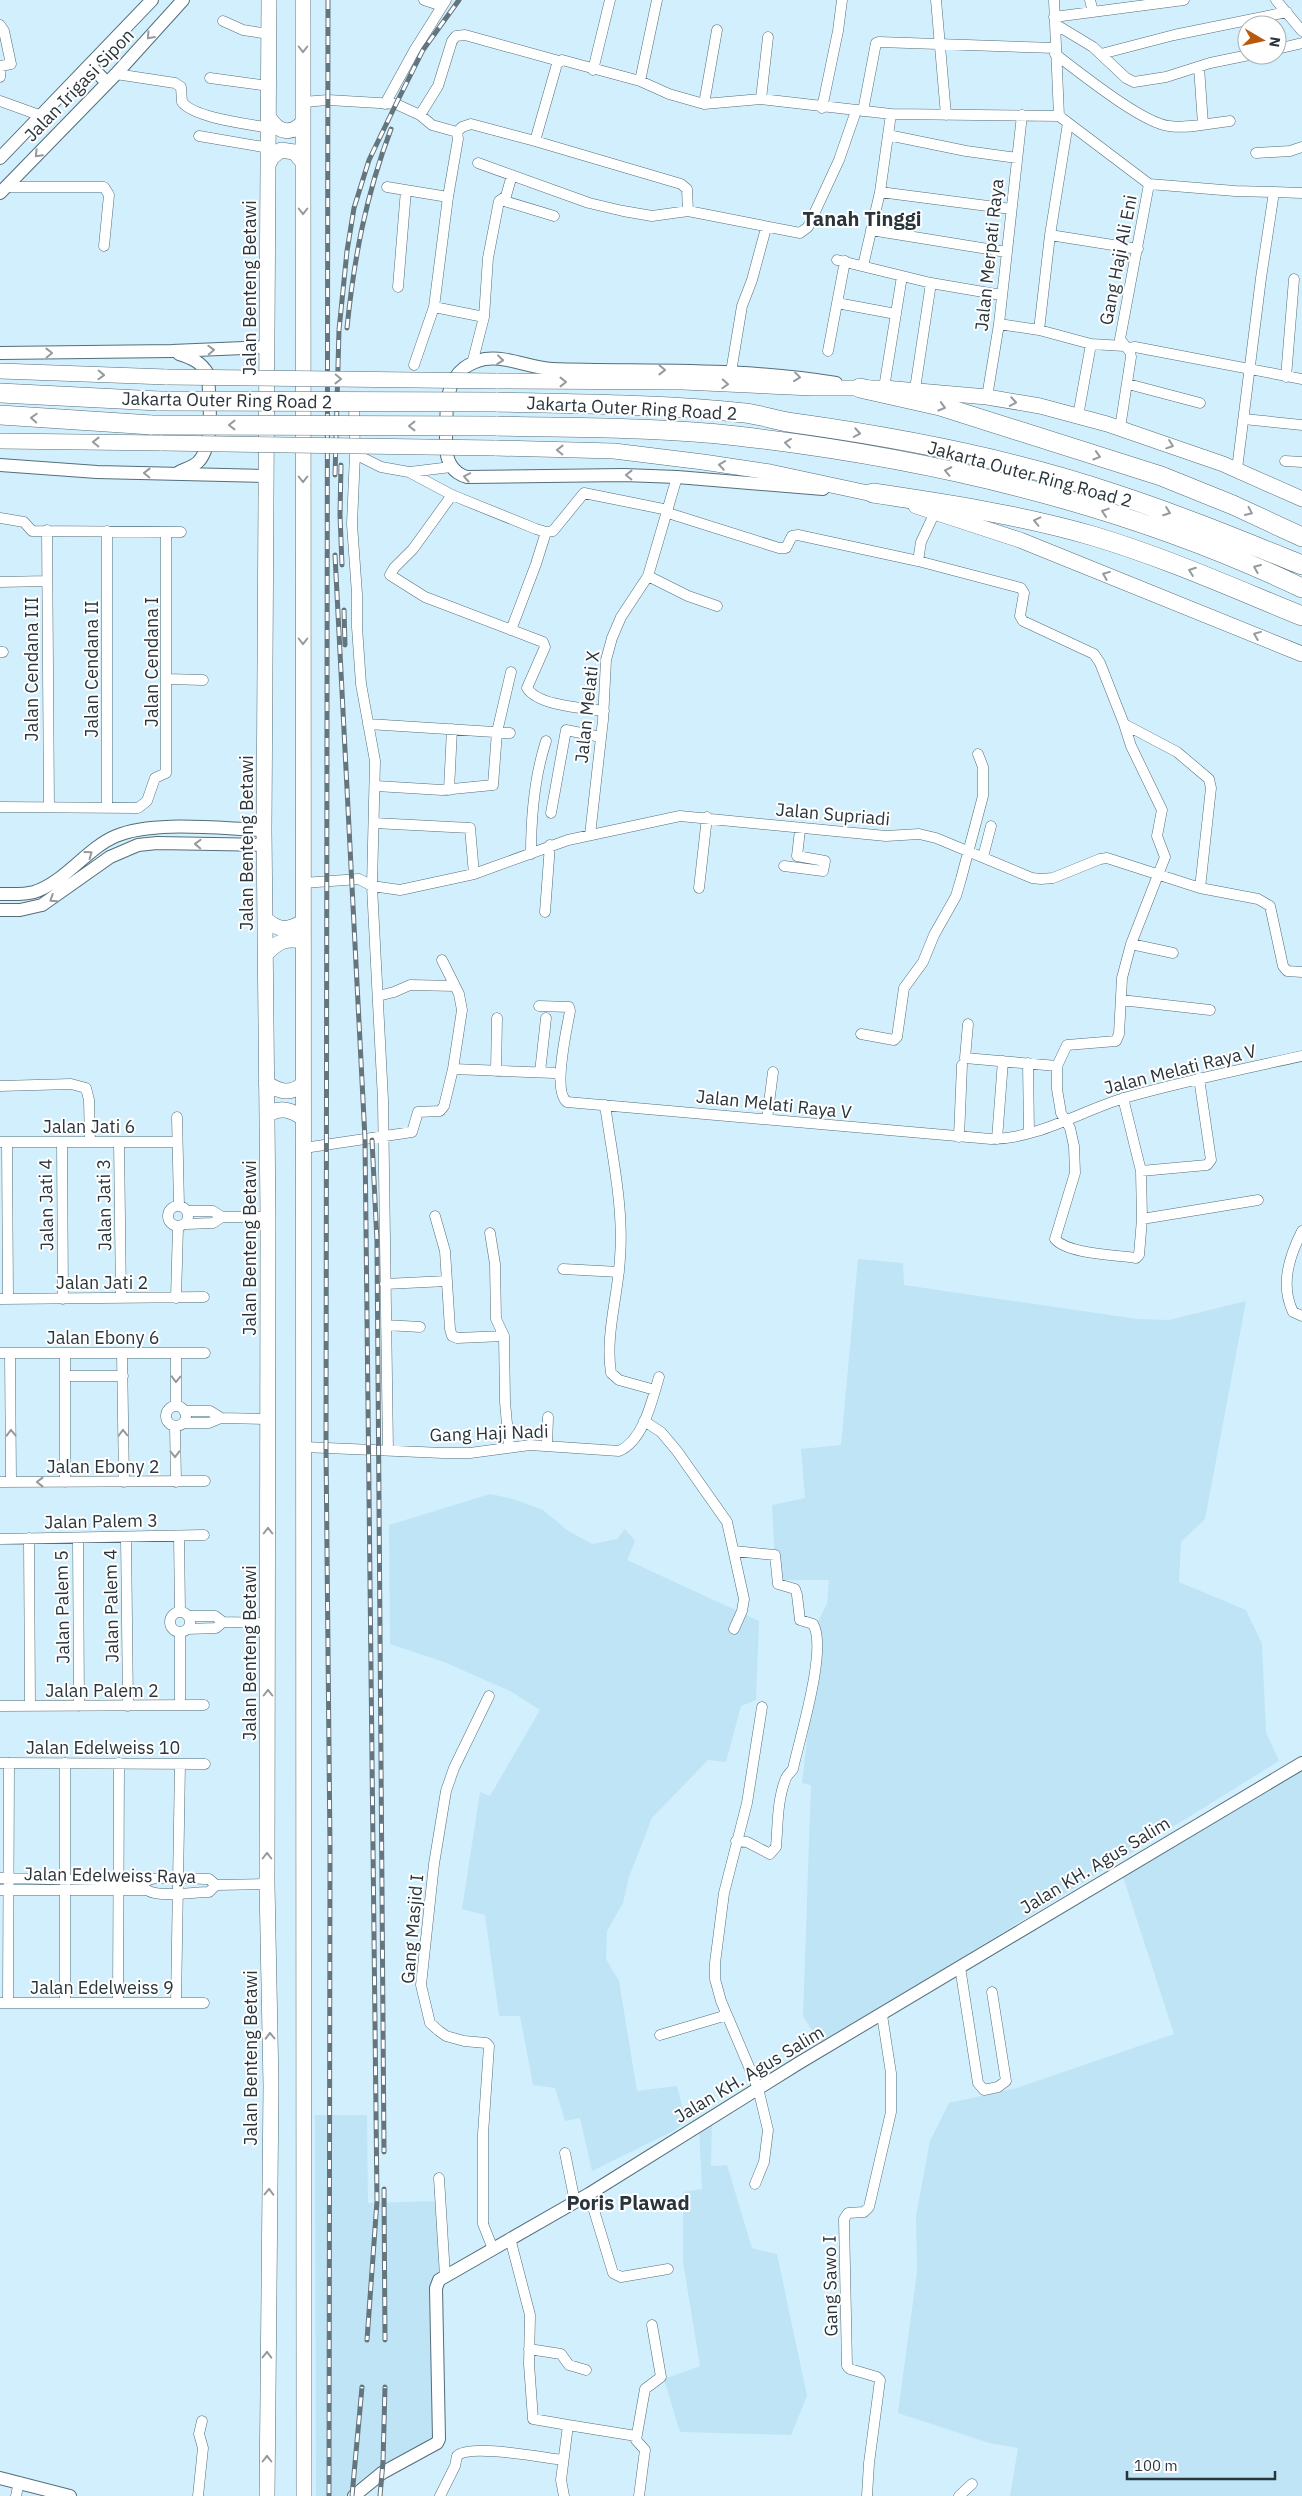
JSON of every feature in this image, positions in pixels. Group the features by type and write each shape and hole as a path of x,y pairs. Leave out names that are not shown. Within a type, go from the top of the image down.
{"highway":[{"path":"860,388 940,406 1161,476 1233,504 1302,537"},
{"name":"Jakarta Outer Ring Road 2","path":"0,393 159,401 496,402 704,409 749,413 772,420 886,438 997,462 1114,493 1232,536 1302,565"},
{"name":"Jakarta Outer Ring Road 2","path":"0,416 152,425 496,426 633,429 710,434 826,448 890,459 993,481 1107,512 1226,555 1302,588"},
{"path":"873,493 1000,512 1094,536 1213,579 1302,616"}],"main road":[{"name":"Jalan Benteng Betawi","path":"267,2496 271,2085 267,1884 268,1217 264,830 266,347 270,123 268,86 269,0"},
{"path":"303,0 304,2496"},
{"path":"270,123 283,131 296,129 303,122"},
{"path":"269,156 272,158 281,150 294,152 303,162"},
{"path":"0,371 167,377 496,382 683,382 812,388 915,389 987,397 1078,416 1120,428 1237,470 1302,499"},
{"path":"0,441 588,450 644,454 770,472 873,493 1020,540 1302,654"},
{"path":"265,919 272,926 283,930 293,928 303,922"},
{"path":"265,955 281,940 287,939 304,942"},
{"path":"266,1083 275,1089 288,1092 296,1090 303,1084"},
{"path":"267,1115 280,1109 289,1110 304,1118"}],"street":[{"name":"Jalan Irigasi Sipon","path":"0,158 39,116 92,67 152,0"},
{"name":"Jalan Irigasi Sipon","path":"3,190 183,0"},
{"path":"385,104 414,51 444,3 424,0"},
{"path":"593,70 610,0"},
{"path":"640,81 657,0"},
{"path":"822,108 842,0"},
{"path":"936,0 946,115"},
{"path":"1054,0 1059,116"},
{"path":"1090,0 1093,12"},
{"path":"1055,20 1153,2 1184,0"},
{"path":"1276,0 1302,31"},
{"path":"1100,54 1174,35 1287,12"},
{"path":"1055,20 1100,54 1126,78 1134,82 1166,77 1237,58"},
{"path":"223,21 243,30 269,34"},
{"path":"0,25 4,31 11,64 1,66 0,76"},
{"path":"704,104 717,30"},
{"path":"420,115 438,86 452,41 456,36 465,35 640,81 670,94 704,104 761,99 822,108 891,114 1059,116 1149,184 1227,190 1302,192"},
{"path":"761,99 768,37"},
{"path":"478,163 589,203 623,211 652,216 688,211 792,233 805,232 860,111 876,43 884,41 1055,51 1114,96 1156,122 1169,126 1230,120"},
{"path":"1287,47 1302,43"},
{"path":"535,141 559,61"},
{"path":"92,67 109,79 175,83 181,87 182,102 186,106 213,117 270,123"},
{"path":"1199,67 1202,83 1203,124"},
{"path":"210,78 268,86"},
{"path":"303,102 328,100 402,106 420,115 432,125 457,132"},
{"path":"0,101 39,116"},
{"path":"863,266 880,192 891,114"},
{"name":"Jalan Merpati Raya","path":"987,397 999,324 1022,115"},
{"path":"1039,330 1050,235 1068,123"},
{"path":"414,365 434,307 448,197 458,139 457,132 462,126 471,124 535,141 685,186 687,189 688,211"},
{"path":"888,135 966,151 1016,158"},
{"path":"199,136 269,156"},
{"path":"1256,153 1290,151 1302,147"},
{"path":"472,364 484,317 488,258 499,201 506,196 512,175"},
{"name":"Gang Haji Ali Eni","path":"1120,428 1131,357 1120,339 1149,184"},
{"path":"3,190 104,187 109,195 104,246"},
{"path":"387,187 448,197"},
{"path":"398,287 406,190"},
{"path":"880,192 1011,209"},
{"path":"1237,470 1274,192"},
{"path":"502,200 554,216"},
{"path":"731,372 742,306 752,280 766,228"},
{"path":"871,230 1006,252"},
{"path":"1050,235 1138,249"},
{"path":"828,351 841,260 931,283 1001,296"},
{"path":"884,388 902,276"},
{"path":"1286,377 1294,279"},
{"path":"915,389 931,283"},
{"path":"836,303 896,314"},
{"path":"434,307 484,317"},
{"path":"999,324 1039,330 1092,344 1135,347 1302,379"},
{"path":"1078,416 1092,344"},
{"path":"0,353 172,351 266,347"},
{"path":"172,351 193,358 203,365 208,374 209,439 206,452 198,463 177,473"},
{"path":"860,388 798,377 731,372 550,369 500,359 484,359 472,364 459,373 448,395 446,446 451,468 457,475 480,479 624,475 678,477 873,493"},
{"path":"1128,384 1200,403"},
{"path":"354,404 355,454 352,524 357,627 361,684 375,761 376,786 372,886 378,996 382,1136 388,1450"},
{"path":"1244,419 1302,425"},
{"path":"355,454 381,467 409,472 451,468"},
{"path":"1285,461 1302,462"},
{"path":"0,465 97,472 266,476"},
{"path":"409,472 452,496 546,532 553,531 581,496 588,493 668,511 782,549 788,546 792,536 798,535 918,561 1021,588 1024,594 1020,616 1023,621 1088,649 1098,658 1124,724 1130,746 1162,810 1157,836 1165,858 1131,944 1122,978 1119,1034 1116,1041 1067,1045 1058,1066 1060,1114 1070,1128 1074,1146 1074,1174 1055,1239 1060,1245 1071,1249 1136,1258 1139,1255 1142,1219 1141,1171 1123,1098"},
{"name":"Jalan Melati X","path":"590,834 604,711 606,660 612,638 621,617 648,576 678,477"},
{"path":"452,496 413,549 390,574 409,589 425,597 543,642 545,645 528,690 539,698 564,706 604,711"},
{"path":"918,561 923,538 935,512"},
{"path":"0,518 24,522 32,531 181,532"},
{"name":"Jalan Cendana III","path":"47,530 49,807"},
{"name":"Jalan Cendana II","path":"107,531 108,807"},
{"name":"Jalan Cendana I","path":"108,807 138,808 144,806 155,778 166,773 166,532"},
{"path":"511,630 546,532"},
{"path":"648,576 688,596 717,606"},
{"path":"0,582 47,581"},
{"path":"376,786 449,790 493,785 498,732 511,672"},
{"path":"167,679 203,680"},
{"path":"368,724 510,733"},
{"path":"1124,724 1177,752 1209,779 1211,788 1200,888"},
{"path":"449,790 452,730"},
{"path":"551,813 566,730 601,736"},
{"path":"531,854 534,794 539,762 546,741"},
{"path":"861,1034 894,1040 897,1037 904,988 923,962 934,935 956,896 983,796 983,767 978,754"},
{"path":"0,807 108,807"},
{"name":"Jalan Supriadi","path":"304,883 359,879 372,886 400,890 474,874 531,854 550,845 590,834 680,816 800,830 886,836 919,834 936,838 1041,879 1053,878 1107,858 1200,888 1258,899 1270,906 1283,966 1287,971 1302,972"},
{"path":"699,888 707,818"},
{"path":"374,823 470,828 474,874"},
{"path":"982,857 991,826"},
{"path":"0,894 21,894 43,888 107,841 126,832 154,828 264,830"},
{"path":"222,829 222,844"},
{"path":"784,866 823,870 825,861 797,856 800,830"},
{"path":"0,910 34,908 49,902 110,857 127,848 148,843 264,845"},
{"path":"544,912 550,845"},
{"path":"20,910 21,894"},
{"path":"1131,944 1173,953"},
{"path":"304,1148 412,1132 416,1114 420,1110 440,1111 444,1106 453,1069 462,1010 455,986 442,960"},
{"path":"378,996 410,985 455,986"},
{"path":"1121,1000 1210,1010"},
{"path":"453,1069 540,1072 560,1075 570,1011 569,1007 539,1006"},
{"path":"496,1071 497,1018"},
{"path":"540,1072 546,1018"},
{"path":"968,1024 964,1057 1058,1066"},
{"name":"Jalan Melati Raya V","path":"560,1075 564,1100 571,1103 767,1118 897,1133 997,1139 1029,1133 1123,1098 1199,1078 1302,1056"},
{"path":"997,1139 1003,1061"},
{"path":"1028,1063 1029,1133"},
{"path":"959,1137 962,1065"},
{"path":"767,1118 774,1072"},
{"path":"1141,1171 1207,1164 1211,1160 1199,1078"},
{"path":"0,1086 71,1084 86,1088 89,1100 90,1142"},
{"path":"605,1105 620,1221 618,1272 612,1326 611,1373 619,1380 655,1390"},
{"path":"176,1298 182,1225 188,1220 183,1209 177,1142 177,1117"},
{"path":"4,1142 4,1299"},
{"name":"Jalan Jati 6","path":"4,1142 177,1142"},
{"name":"Jalan Jati 4","path":"62,1142 64,1299"},
{"name":"Jalan Jati 3","path":"119,1142 121,1298"},
{"path":"1142,1219 1258,1200"},
{"path":"222,1217 213,1223 173,1225 168,1216 173,1207 213,1211 222,1217 268,1217"},
{"path":"435,1216 444,1243 452,1336 457,1338 504,1336"},
{"path":"1302,1231 1294,1247 1285,1280 1287,1300 1293,1312 1302,1316"},
{"path":"490,1233 495,1275 496,1319 504,1336 505,1402 509,1446"},
{"path":"563,1269 618,1272"},
{"path":"385,1284 447,1281"},
{"name":"Jalan Jati 2","path":"4,1299 204,1297"},
{"path":"386,1325 420,1327"},
{"path":"5,1353 11,1482"},
{"name":"Jalan Ebony 6","path":"5,1353 205,1353"},
{"path":"64,1353 65,1482"},
{"path":"122,1353 124,1482"},
{"path":"176,1353 180,1408 185,1420 179,1425 176,1482"},
{"path":"65,1376 122,1376"},
{"name":"Gang Haji Nadi","path":"304,1447 470,1453 509,1446 547,1446 620,1451 629,1444 644,1421 659,1377"},
{"path":"221,1418 209,1424 179,1425 166,1421 165,1416 171,1407 210,1412 221,1418 268,1419"},
{"path":"547,1446 548,1418"},
{"path":"644,1421 661,1432 677,1450 727,1522 744,1599 742,1611 734,1629"},
{"name":"Jalan Ebony 2","path":"0,1482 205,1482"},
{"name":"Jalan Palem 3","path":"0,1539 204,1535"},
{"path":"179,1536 185,1614 190,1621 184,1630 180,1706"},
{"name":"Jalan Palem 4","path":"126,1537 128,1706"},
{"path":"29,1538 30,1706"},
{"name":"Jalan Palem 5","path":"78,1538 79,1706"},
{"path":"734,1551 775,1555 778,1584 795,1589 800,1620 813,1624 817,1635 812,1688 793,1768 787,1776 783,1787 776,1829 776,1847 770,1854 747,1842 736,1841"},
{"path":"223,1622 216,1628 175,1630 170,1621 175,1613 216,1616 223,1622 268,1623"},
{"name":"Gang Masjid I","path":"489,1696 454,1768 446,1791 434,1864 421,1985 430,2022 439,2031 446,2036 486,2043 489,2046 483,2134 483,2224 493,2249"},
{"name":"Jalan Palem 2","path":"0,1706 204,1705"},
{"path":"755,2184 764,2162 768,2130 758,2088 727,2015 715,1979 716,1943 724,1893 754,1770 762,1707"},
{"path":"4,2003 5,1763"},
{"name":"Jalan Edelweiss 10","path":"5,1763 206,1764"},
{"path":"118,2003 119,1763"},
{"name":"Jalan KH. Agus Salim","path":"445,2276 589,2194 758,2088 882,2015 1126,1866 1302,1763"},
{"path":"65,1764 65,2003"},
{"path":"176,2002 180,1764"},
{"name":"Jalan Edelweiss Raya","path":"4,1890 65,1890 118,1885 159,1877 209,1879 216,1885 267,1884"},
{"name":"Jalan Edelweiss Raya","path":"4,1878 65,1879 118,1885 147,1890 158,1895 177,1892 209,1892 216,1885"},
{"path":"960,1967 978,2083 984,2090 998,2087 1006,2081 992,1992"},
{"name":"Jalan Edelweiss 9","path":"4,2003 204,2003"},
{"path":"660,2035 727,2015"},
{"name":"Gang Sawo I","path":"867,2496 869,2463 880,2380 877,2377 850,2369 847,2366 844,2219 848,2214 864,2212 869,2207 891,2112 891,2072 882,2015"},
{"path":"565,2153 575,2202"},
{"path":"354,2496 382,2472 437,2443 440,2439 436,2288 439,2280 445,2276 439,2178"},
{"path":"589,2194 613,2273 621,2276 668,2269"},
{"path":"510,2238 530,2315 529,2349 533,2419 636,2436"},
{"path":"639,2496 645,2450 636,2440 636,2436 645,2389 661,2377 652,2325"},
{"path":"529,2349 561,2354 569,2365 586,2370"},
{"path":"198,2496 203,2448 199,2434 202,2420"},
{"path":"564,2496 561,2480 568,2425"},
{"path":"440,2496 455,2466 457,2456 462,2452 492,2451 564,2460"},
{"path":"0,2478 70,2496"},
{"path":"16,2496 19,2482"},
{"path":"959,2496 972,2484"}],"shaded area":[{"path":"858,1259 903,1263 904,1285 1137,1319 1169,1320 1246,1301 1205,1519 1181,1542 1179,1582 1246,1610 1262,1644 1266,1732 1279,1761 821,2045 803,2016 811,1785 802,1783 816,1662 816,1625 827,1604 829,1580 776,1580 772,1505 805,1498 801,1449 841,1445"},
{"path":"490,1494 513,1499 543,1510 567,1530 592,1544 617,1539 625,1529 635,1541 627,1560 759,1621 756,1700 741,1706 726,1762 708,1760 652,1818 629,1877 623,1903 607,1931 606,1959 619,1981 637,2091 677,2086 686,2121 675,2130 592,2171 580,2118 565,2121 555,2088 533,2085 520,2016 499,2016 485,1915 462,1909 480,1792 490,1796 540,1710 510,1691 444,1662 390,1644 389,1525"},
{"path":"1302,1761 1302,2496 1010,2496 1018,2448 989,2443 898,2413 917,2272 916,2216 930,2141 949,2103 1017,2088 1174,2034 1123,1877"},
{"path":"315,2115 367,2115 368,2203 438,2201 443,2276 436,2439 386,2463 349,2496 316,2496"},
{"path":"712,2119 711,2166 727,2165 752,2248 777,2254 807,2396 791,2435 680,2432 664,2379 700,2366 683,2262 683,2192 702,2189 699,2128"}],"railway":[{"path":"328,0 326,1449 330,1849 329,2496"},
{"path":"335,475 339,330 347,251 354,208 369,160 423,50 459,0"},
{"path":"347,328 353,277 362,227 382,154 391,129"},
{"path":"341,465 342,565"},
{"path":"335,555 365,1139 377,2201 367,2340"},
{"path":"344,610 345,645"},
{"path":"372,1140 377,1241 384,2152"},
{"path":"384,2189 385,2340"},
{"path":"352,2496 362,2387"},
{"path":"380,2496 385,2387"}],"district":[{"name":"Tanah Tinggi","path":"862,218"},
{"name":"Poris Plawad","path":"628,2202"}]}
